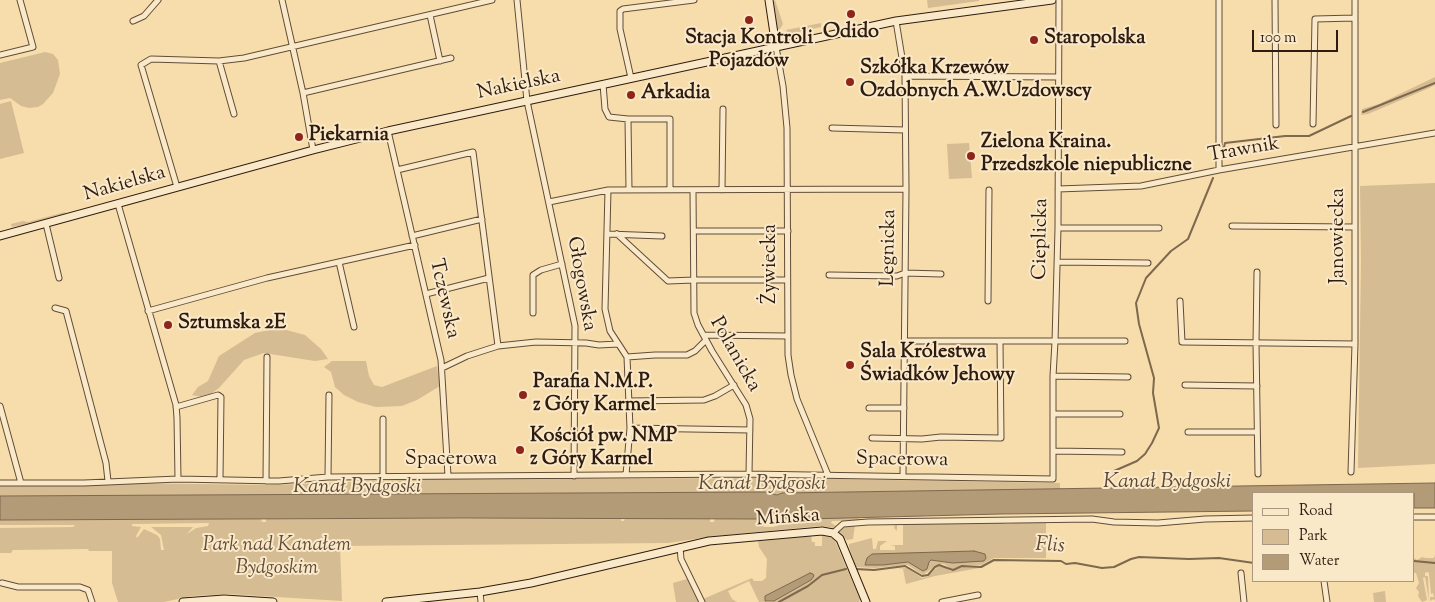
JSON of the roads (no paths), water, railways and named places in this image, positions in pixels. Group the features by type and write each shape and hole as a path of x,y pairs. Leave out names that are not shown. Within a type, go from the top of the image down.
{"main road":[{"path":"769,0 776,47"},
{"name":"Nakielska","path":"0,236 388,131 896,21 1052,0"},
{"name":"Mińska","path":"386,602 480,592 548,580 680,547 715,541 807,532 822,531 833,533"},
{"path":"833,533 842,542 866,602"},
{"path":"183,602 224,599 273,602"}],"street":[{"path":"0,56 33,47 20,0"},
{"path":"133,21 144,16 158,0"},
{"path":"282,0 314,150"},
{"path":"178,187 141,65 150,59 219,61 244,58 492,0"},
{"name":"Głogowska","path":"517,0 527,101 574,320 576,342 574,476"},
{"path":"631,78 620,29 620,11 623,9 694,0"},
{"name":"Cieplicka","path":"1053,479 1053,376 1056,342 1058,228 1059,0"},
{"path":"1219,0 1219,170"},
{"path":"1275,0 1276,125"},
{"name":"Janowiecka","path":"1351,472 1355,344 1355,0"},
{"path":"430,15 440,61"},
{"path":"1313,124 1315,18 1355,18"},
{"name":"Legnicka","path":"896,21 905,76 906,190 903,476"},
{"name":"Żywiecka","path":"776,47 786,110 787,336 790,370 797,399 828,474"},
{"path":"303,92 451,58"},
{"path":"219,61 234,114"},
{"path":"905,76 1058,77"},
{"path":"603,84 606,114 612,118 670,119 670,190"},
{"path":"722,190 723,110"},
{"path":"628,119 629,190"},
{"path":"832,128 905,130"},
{"name":"Tczewska","path":"388,131 442,368 448,476"},
{"name":"Trawnik","path":"1058,190 1141,186 1219,170 1435,133"},
{"path":"398,170 473,152 498,346"},
{"path":"549,202 608,190 906,190"},
{"path":"608,190 606,318 610,331 627,357 630,428 626,475"},
{"name":"Polanicka","path":"693,190 694,313 712,351 746,406 750,419 749,474"},
{"path":"988,301 989,190"},
{"path":"118,204 176,406 178,479"},
{"path":"412,236 482,218"},
{"path":"46,224 59,278"},
{"path":"1232,226 1355,228"},
{"path":"1058,228 1159,228"},
{"path":"694,231 788,231"},
{"path":"608,234 662,236"},
{"path":"617,234 668,281 787,280"},
{"path":"148,311 267,278 414,245"},
{"path":"339,262 354,327"},
{"path":"1057,262 1148,263"},
{"path":"533,313 533,275 541,270 562,264"},
{"path":"1257,272 1258,474"},
{"path":"829,275 897,276 905,273 941,274"},
{"path":"426,294 489,278"},
{"path":"1180,301 1182,342 1355,344"},
{"path":"55,308 66,311 106,463 108,481"},
{"path":"627,357 682,356 692,353 705,338 787,336"},
{"path":"872,438 1001,438 1000,340"},
{"path":"905,341 1124,341"},
{"path":"442,368 467,356 498,346 536,342 618,344"},
{"path":"698,348 706,348 712,351"},
{"path":"266,481 267,357"},
{"path":"1053,376 1128,377"},
{"path":"629,401 704,400 734,385"},
{"path":"1185,385 1257,386"},
{"path":"176,406 218,395 221,397 220,479"},
{"path":"328,477 329,395"},
{"path":"0,406 21,483"},
{"path":"869,408 904,408"},
{"path":"1053,414 1120,414"},
{"path":"383,419 383,476"},
{"path":"630,428 750,430"},
{"path":"1188,432 1257,432"},
{"path":"1053,450 1122,452"},
{"name":"Spacerowa","path":"0,483 178,479 266,481 383,476 749,474 1053,479"},
{"path":"1415,516 1435,516"},
{"name":"Mińska","path":"833,533 843,524 868,522 1092,520 1158,524 1205,518 1252,518"},
{"path":"680,547 681,559 702,602"},
{"path":"1241,573 1244,602"},
{"path":"1324,582 1327,602"},
{"path":"2,583 18,587 80,587 88,590 92,602"},
{"path":"480,592 481,602"},
{"path":"942,602 956,601 978,595"}],"water":[{"path":"1435,483 1435,508 1415,508 1415,492 1252,492 1252,511 1001,514 807,519 771,515 764,519 0,520 0,496 765,492 777,495 782,493"},
{"path":"974,551 985,554 986,558 984,561 953,563 931,560 927,569 923,571 908,562 865,565 867,558 872,554"},
{"path":"810,573 814,576 811,580 774,601 765,601 765,596"}],"waterway":[{"path":"1363,112 1435,83"},
{"path":"1221,160 1225,143 1285,136 1309,136 1351,116"},
{"name":"Kanał Bydgoski","path":"1111,479 1114,471 1137,461 1145,454 1159,428 1153,393 1154,378 1139,324 1136,303 1146,278 1171,251 1188,239 1213,178"},
{"name":"Flis","path":"855,569 874,570 905,566 922,576 928,575 939,565 953,570 962,566 981,567 994,560 1061,561 1066,564 1075,563 1102,568 1114,567 1139,557 1219,558 1252,563"},
{"name":"Flis","path":"1415,561 1435,563"},
{"name":"Flis","path":"779,602 808,586 822,575 846,569"}],"place":[{"name":"Odido","path":"851,14"},
{"name":"Stacja Kontroli Pojazdów","path":"749,20"},
{"name":"Staropolska","path":"1034,40"},
{"name":"Szkółka Krzewów Ozdobnych A.W.Uzdowscy","path":"850,82"},
{"name":"Arkadia","path":"631,95"},
{"name":"Piekarnia","path":"299,137"},
{"name":"Zielona Kraina. Przedszkole niepubliczne","path":"971,156"},
{"name":"Sztumska 2E","path":"168,325"},
{"name":"Sala Królestwa Świadków Jehowy","path":"850,365"},
{"name":"Parafia N.M.P. z Góry Karmel","path":"523,395"},
{"name":"Kościół pw. NMP z Góry Karmel","path":"520,450"}],"park label":[{"name":"Park nad Kanałem Bydgoskim","path":"277,558"}]}
